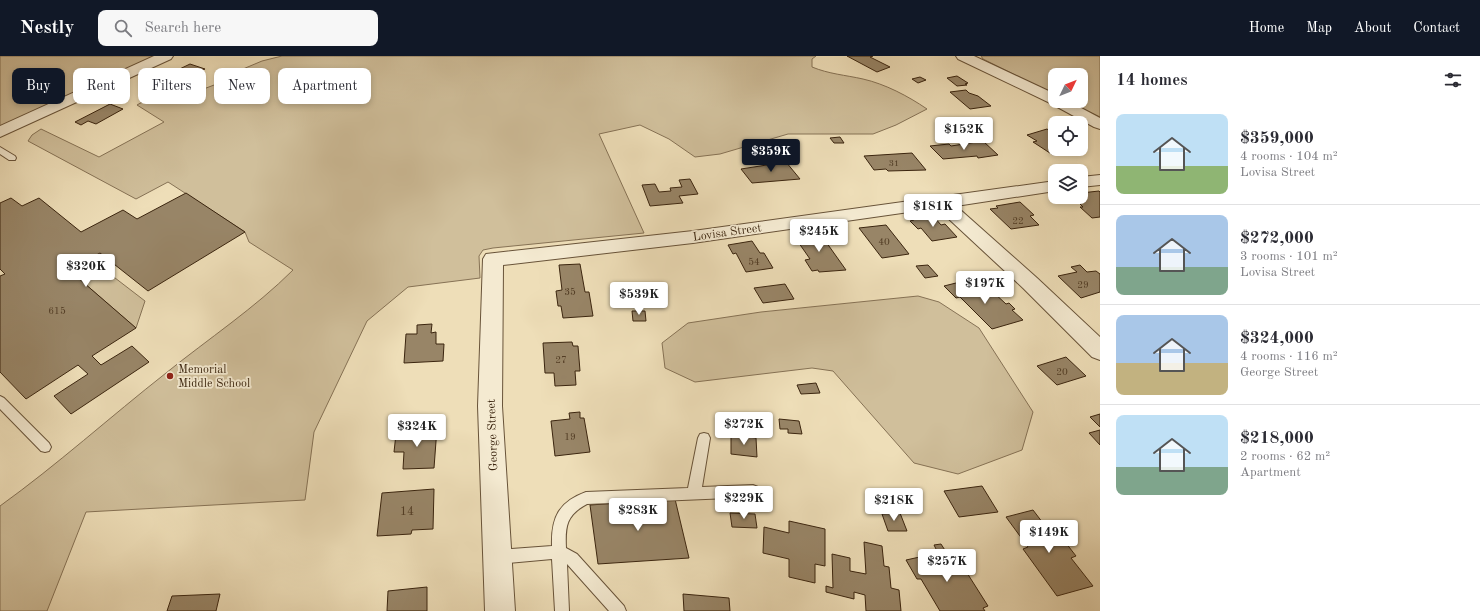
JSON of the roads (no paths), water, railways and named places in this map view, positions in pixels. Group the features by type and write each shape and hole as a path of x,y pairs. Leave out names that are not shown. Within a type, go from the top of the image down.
{"street":[{"path":"0,132 166,56"},
{"path":"963,56 1048,97"},
{"path":"1069,108 1100,124"},
{"path":"1088,181 1100,180"},
{"name":"Lovisa Street","path":"493,259 693,237 1048,187"},
{"path":"940,201 1030,283 1100,351"},
{"name":"George Street","path":"493,259 490,406 500,611"}],"lane":[{"path":"0,150 12,158"},
{"path":"0,401 45,447"},
{"path":"694,494 704,438"},
{"path":"562,611 558,529 566,510 579,500 586,498 753,491"},
{"path":"498,557 560,552 572,559 619,611"}],"place":[{"name":"Memorial Middle School","path":"170,376"}]}
